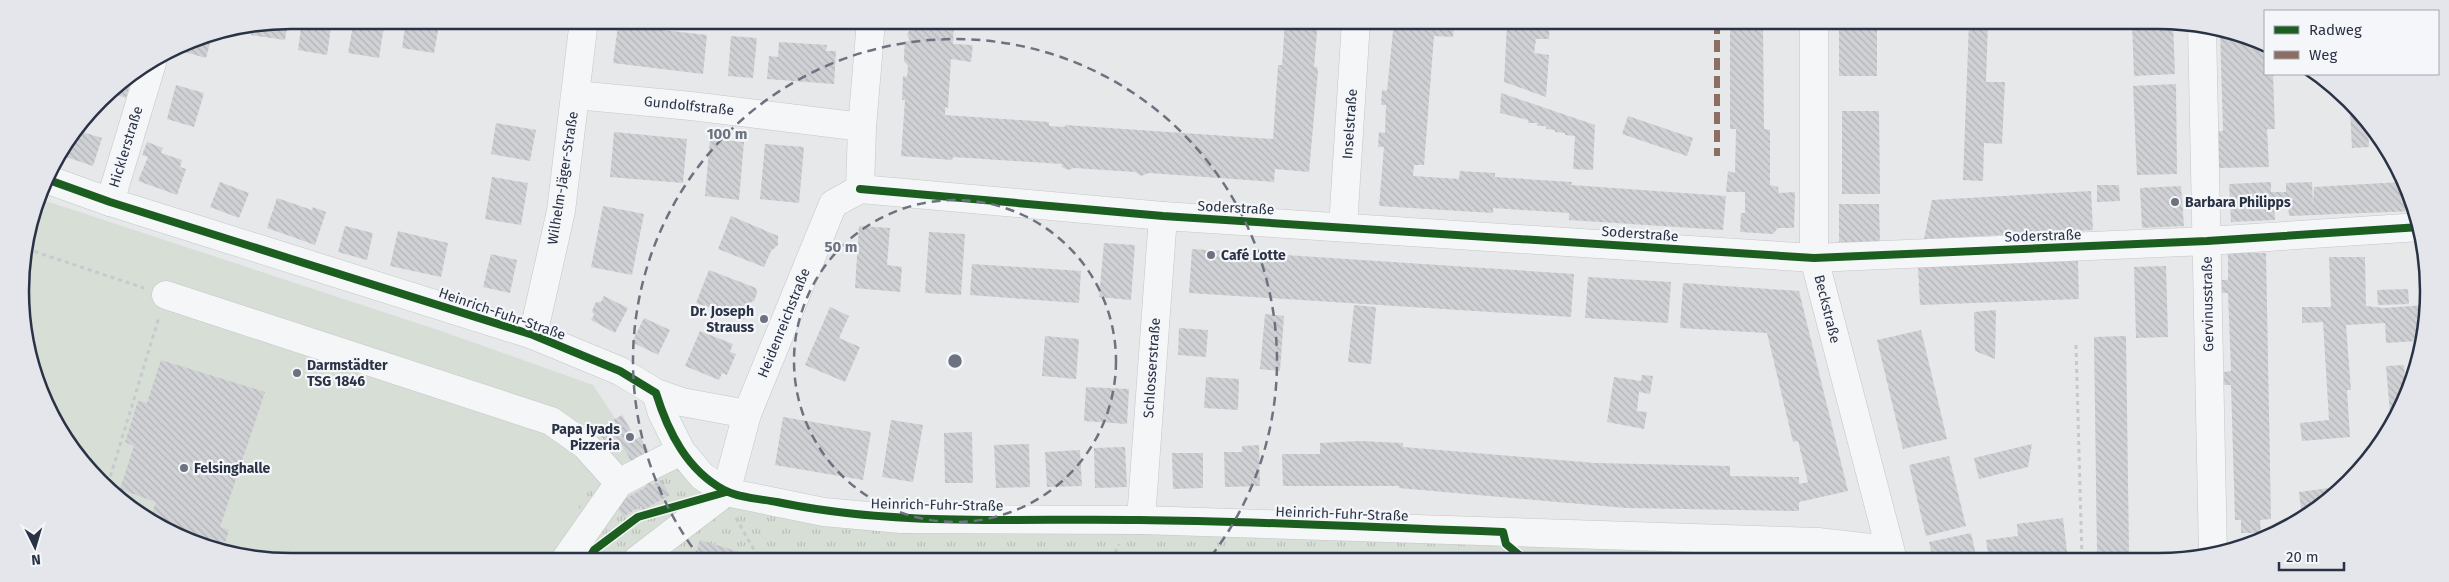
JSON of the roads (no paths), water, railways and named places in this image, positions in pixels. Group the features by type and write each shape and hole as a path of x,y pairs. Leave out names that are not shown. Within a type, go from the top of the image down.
{"street":[{"name":"Wilhelm-Jäger-Straße","path":"533,335 561,211 583,29"},
{"path":"860,189 862,127 869,29"},
{"name":"Inselstraße","path":"1343,227 1355,29"},
{"name":"Beckstraße","path":"1814,29 1814,258 1890,552"},
{"name":"Gervinusstraße","path":"2202,33 2213,547"},
{"name":"Hicklerstraße","path":"110,202 150,70"},
{"name":"Gundolfstraße","path":"576,95 691,106 862,127"},
{"name":"Heinrich-Fuhr-Straße","path":"53,182 110,202 533,335 620,371 656,393 682,402 747,414"},
{"name":"Soderstraße","path":"860,189 1162,216 1814,258 2206,241 2412,228"},
{"name":"Heidenreichstraße","path":"726,492 747,414 833,204 860,189"},
{"name":"Schlosserstraße","path":"1141,520 1162,216"},
{"path":"166,295 551,421 585,445 634,475"},
{"name":"Heinrich-Fuhr-Straße","path":"656,393 662,413 681,451 702,476 726,492 824,512 901,520 1141,520 1818,542 1890,552"},
{"path":"571,553 634,475 681,451"},
{"path":"646,553 726,492"}],"place":[{"name":"Barbara Philipps","path":"2175,202"},
{"name":"Café Lotte","path":"1211,255"},
{"name":"Dr. Joseph Strauss","path":"764,319"},
{"name":"Darmstädter TSG 1846","path":"297,373"},
{"name":"Papa Iyads Pizzeria","path":"630,437"},
{"name":"Felsinghalle","path":"184,468"}]}
